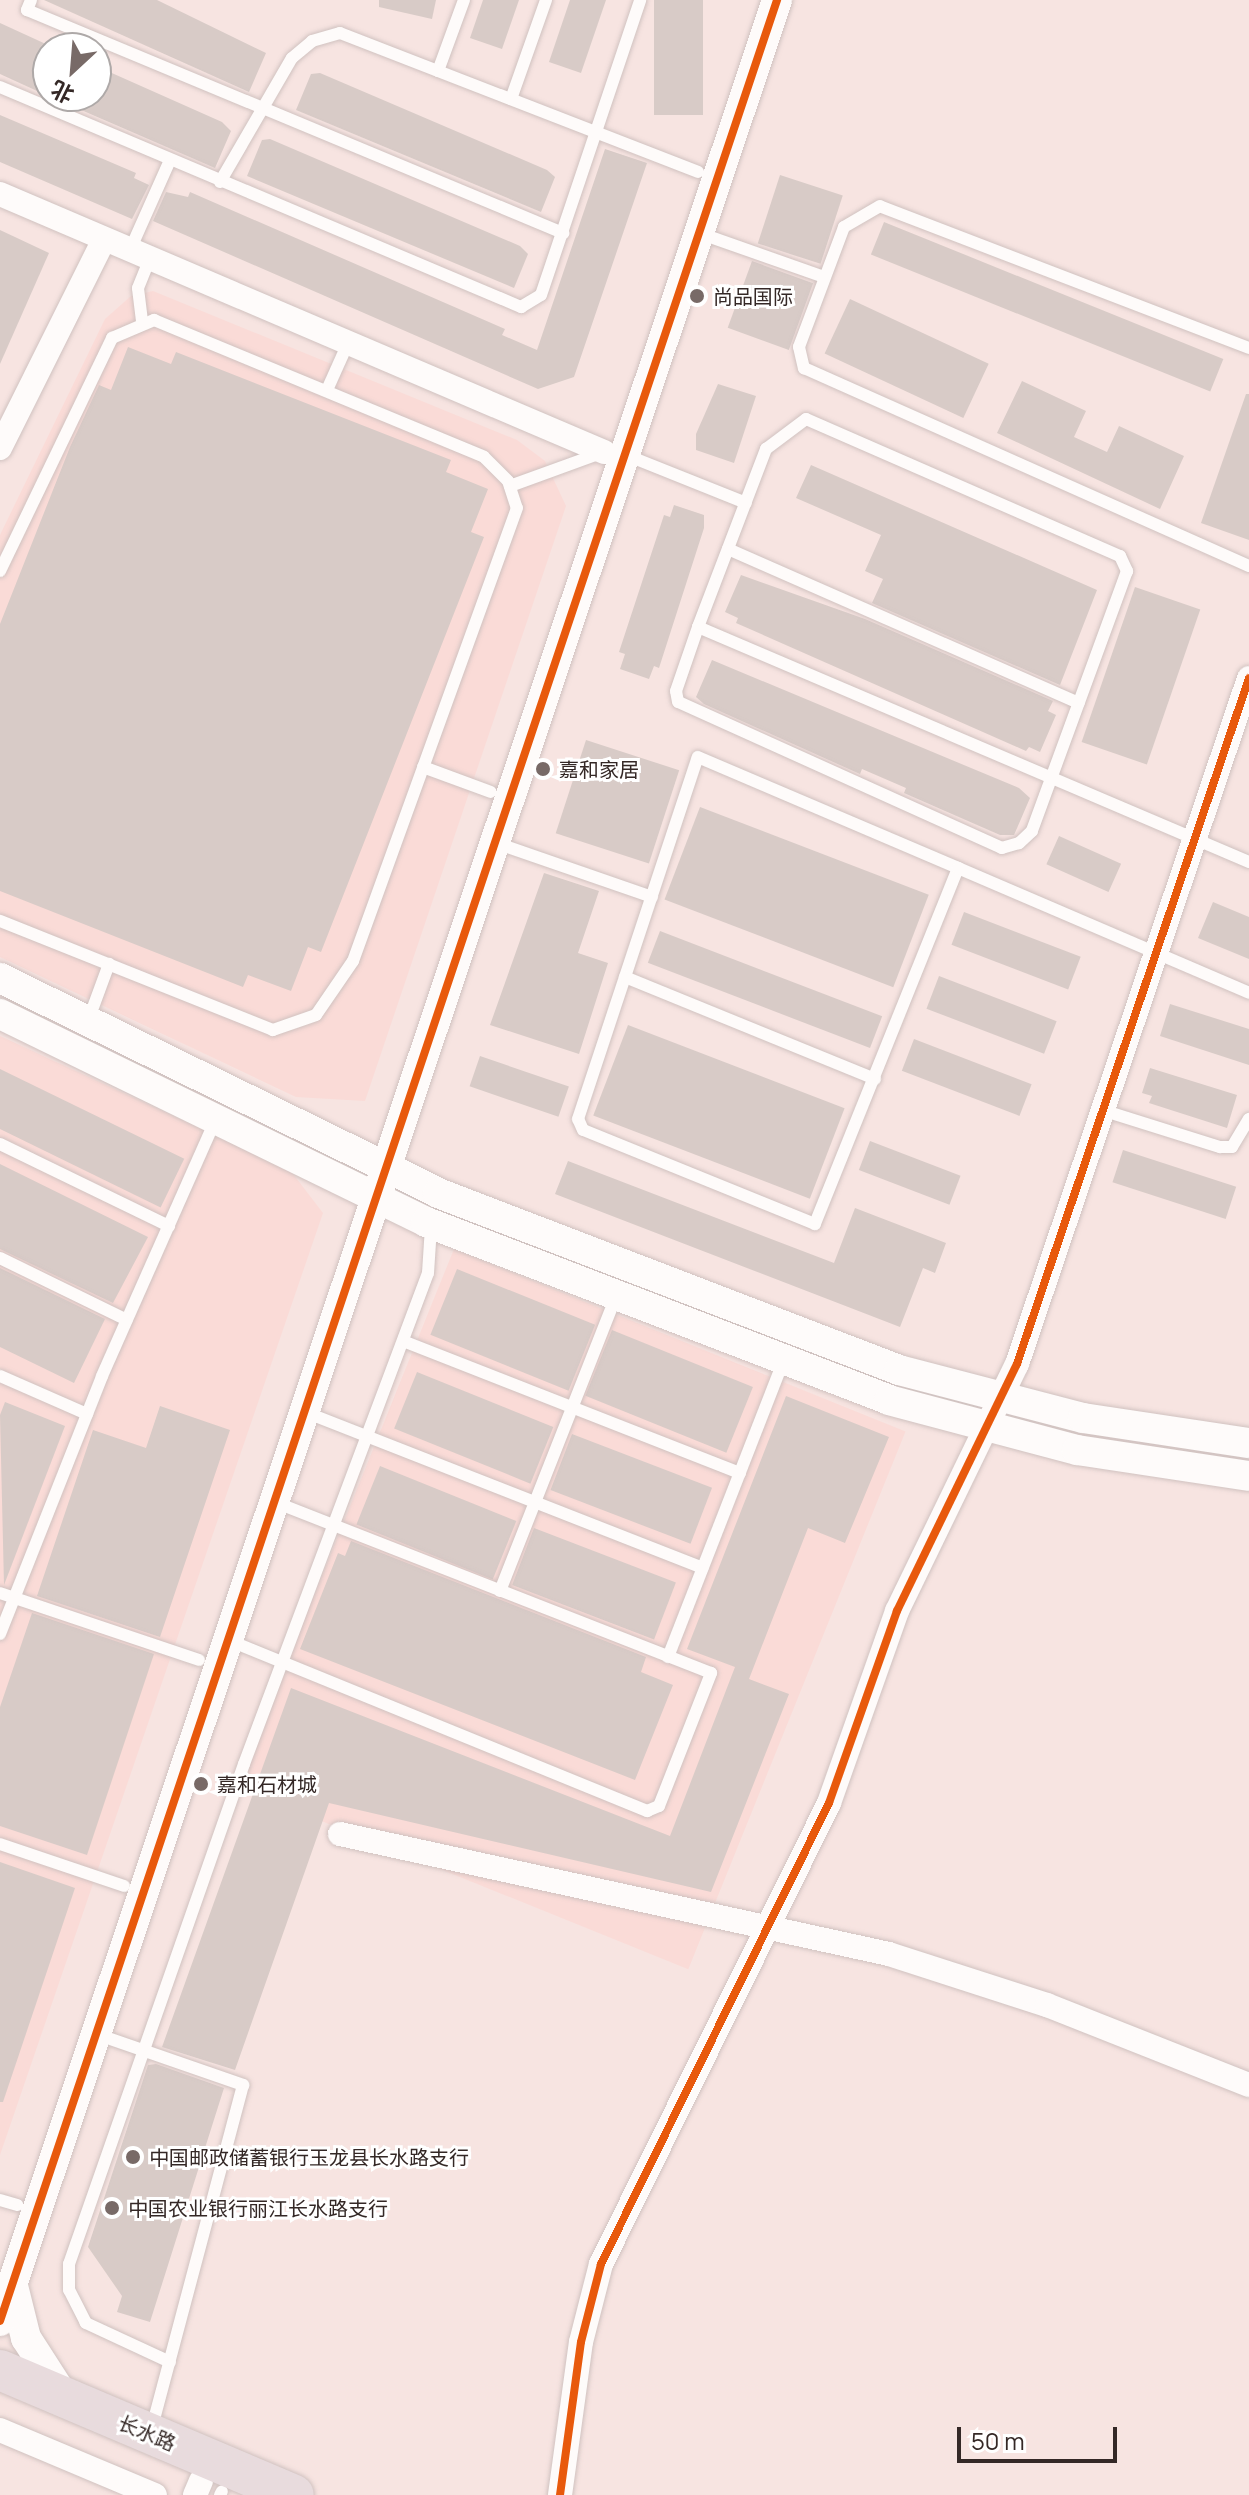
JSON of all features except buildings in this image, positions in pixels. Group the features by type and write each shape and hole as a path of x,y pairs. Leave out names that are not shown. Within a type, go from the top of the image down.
{"highway":[{"name":"长水路","path":"0,2370 294,2495"},
{"name":"长水路","path":"0,2396 214,2491"}],"street":[{"path":"377,1163 496,842 698,172 755,0"},
{"path":"0,2255 8,2202 124,1886 199,1660 367,1193 491,792 699,233 777,0"},
{"path":"0,194 615,453"},
{"path":"0,448 104,239"},
{"path":"560,2495 581,2342 601,2264 829,1803 909,1585 1001,1400 1105,1111 1249,678"},
{"path":"0,978 377,1163 899,1370 1001,1400 1249,1443"},
{"path":"0,1014 431,1224 784,1360 987,1429 1146,1462 1249,1476"},
{"path":"0,2321 305,1412 367,1193"},
{"path":"340,1834 767,1927 979,1981 1249,2085"},
{"path":"13,2283 26,2338 66,2398"},
{"path":"0,2430 155,2495"}],"lane":[{"path":"31,0 27,10 563,233"},
{"path":"438,71 464,0"},
{"path":"511,99 546,0"},
{"path":"0,87 513,307 541,295 640,0"},
{"path":"220,182 301,48 330,34 438,71 698,172"},
{"path":"142,321 138,288 140,254 170,160"},
{"path":"1249,348 880,206 844,227 800,337 804,368 1249,566"},
{"path":"699,233 824,277"},
{"path":"0,571 112,338 142,321 166,320 484,457 510,486 517,508 353,961 308,1021 273,1030 0,921"},
{"path":"327,390 348,343"},
{"path":"806,419 1120,556 1127,571 1032,831 1002,848 682,706 676,691 728,549 773,440 806,419"},
{"path":"510,486 615,453 746,503"},
{"path":"728,549 1079,703"},
{"path":"698,627 1249,862"},
{"path":"958,868 815,1224 583,1130 578,1119 698,757 958,868 1157,954 1249,993"},
{"path":"423,767 491,792"},
{"path":"496,842 652,897"},
{"path":"88,1021 109,964"},
{"path":"625,977 875,1079"},
{"path":"1105,1111 1220,1147 1232,1147 1249,1119"},
{"path":"0,1634 87,1414 216,1119"},
{"path":"0,1144 169,1226"},
{"path":"170,2362 95,2331 78,2313 68,2277 144,2051 282,1662 428,1273 431,1224"},
{"path":"0,1258 127,1320"},
{"path":"500,1591 616,1295"},
{"path":"403,1341 740,1473"},
{"path":"668,1657 784,1360"},
{"path":"1,1378 87,1414"},
{"path":"305,1412 703,1568"},
{"path":"228,1640 647,1811 659,1806 711,1673 275,1502"},
{"path":"0,1593 199,1660"},
{"path":"0,1844 124,1886"},
{"path":"96,2034 243,2085 150,2434"}],"shaded area":[{"path":"153,291 517,440 545,461 566,506 365,1101 296,1097 0,957 0,535 105,319 131,296"},
{"path":"0,1036 290,1170 323,1213 0,2155"},
{"path":"454,1249 906,1431 688,1969 237,1787"}],"cycle path":[{"path":"0,2321 777,0"},
{"path":"560,2495 581,2342 601,2264 829,1803 897,1611 1017,1364 1249,678"}],"place":[{"name":"尚品国际","path":"697,296"},
{"name":"嘉和家居","path":"543,769"},
{"name":"嘉和石材城","path":"201,1784"},
{"name":"中国邮政储蓄银行玉龙县长水路支行","path":"133,2157"},
{"name":"中国农业银行丽江长水路支行","path":"112,2208"}]}
